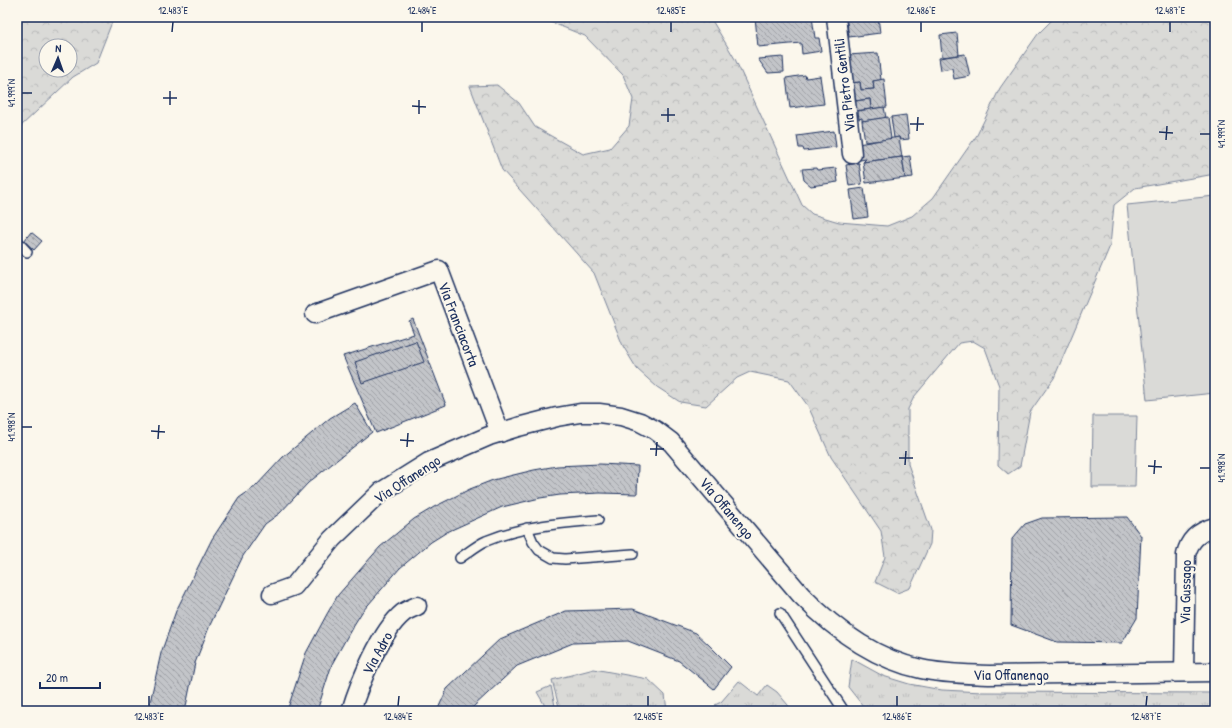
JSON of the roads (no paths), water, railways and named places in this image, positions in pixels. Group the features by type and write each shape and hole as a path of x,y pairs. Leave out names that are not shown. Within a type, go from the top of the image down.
{"street":[{"name":"Via Pietro Gentili","path":"836,17 852,154"},
{"name":"Via Franciacorta","path":"315,314 439,270 500,433"},
{"name":"Via Offanengo","path":"272,594 294,586 332,539 382,492 429,462 474,442 543,420 588,413 608,414 621,416 640,422 656,430 671,442 801,595 820,615 861,644 894,661 922,670 955,674 989,675 1215,672"},
{"name":"Via Gussago","path":"1184,672 1186,554 1191,542 1196,536 1215,527"},
{"name":"Via Adro","path":"351,711 366,671 389,629 404,612 417,606"}],"lane":[{"path":"17,241 27,252"},
{"path":"460,558 485,541 527,528 598,520"},
{"path":"527,528 533,542 539,550 552,558 565,559 633,554"},
{"path":"780,613 844,711"}]}
